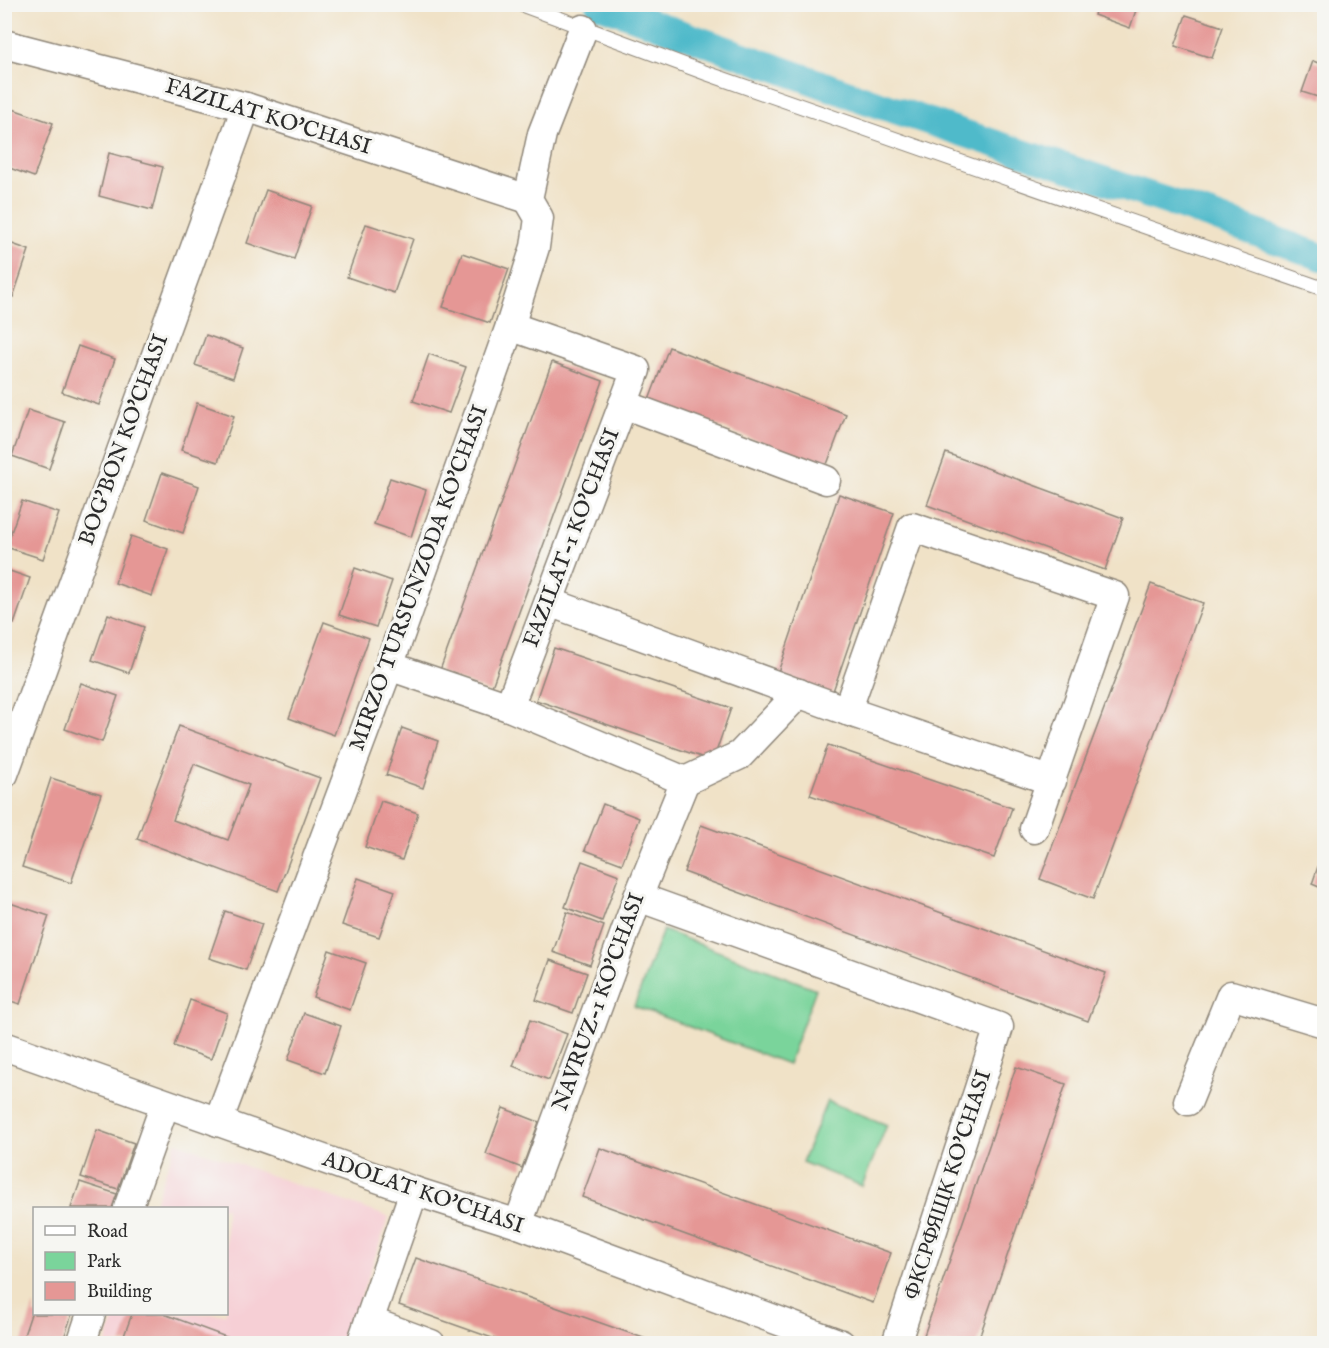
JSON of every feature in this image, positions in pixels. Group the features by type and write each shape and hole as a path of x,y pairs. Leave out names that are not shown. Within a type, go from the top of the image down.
{"street":[{"path":"528,199 542,134 583,29"},
{"name":"FAZILAT KO'CHASI","path":"4,44 246,107 528,199"},
{"name":"BOG'BON KO'CHASI","path":"4,774 246,107"},
{"name":"MIRZO TURSUNZODA KO'CHASI","path":"218,1122 389,666 510,326 536,247 539,218 528,199"},
{"name":"FAZILAT-1 KO'CHASI","path":"509,707 636,370 510,326"},
{"path":"623,404 826,480"},
{"path":"847,711 912,527 1114,596 1034,829"},
{"path":"549,602 847,711 1052,781"},
{"path":"389,666 509,707 685,782 740,755 799,693"},
{"name":"NAVRUZ-1 KO'CHASI","path":"518,1224 638,897 685,782"},
{"name":"ФКСРФЯЩК KO'CHASI","path":"638,897 999,1027 897,1344"},
{"path":"1188,1101 1231,995 1324,1023"},
{"name":"ADOLAT KO'CHASI","path":"4,1046 414,1191 518,1224 841,1344"},
{"path":"129,1207 165,1104"},
{"path":"414,1191 365,1332 431,1344"},
{"path":"81,1344 91,1315"}],"lane":[{"path":"520,4 583,29 1324,290"}],"shaded area":[{"path":"176,1142 389,1217 345,1343 106,1344 116,1315 228,1315 228,1207 153,1207"}],"green space":[{"path":"663,930 816,989 788,1064 634,1006"},
{"path":"827,1101 887,1125 862,1186 802,1162"}],"building":[{"path":"1097,4 1138,4 1130,28 1094,15"},
{"path":"1186,15 1223,27 1212,58 1175,46"},
{"path":"1313,61 1324,65 1324,99 1302,92"},
{"path":"7,107 53,123 34,177 4,166 4,113"},
{"path":"109,153 163,167 152,210 99,196"},
{"path":"266,190 312,206 294,259 247,243"},
{"path":"366,224 413,239 394,293 347,277"},
{"path":"4,241 29,250 13,297 4,294"},
{"path":"462,253 509,269 490,323 443,307"},
{"path":"206,335 243,348 233,378 195,365"},
{"path":"78,346 115,359 99,405 62,392"},
{"path":"669,347 846,414 826,467 649,400"},
{"path":"429,354 466,367 449,413 413,401"},
{"path":"552,362 603,381 490,692 439,673"},
{"path":"197,403 234,416 218,462 181,450"},
{"path":"28,410 65,422 49,469 12,456"},
{"path":"946,453 1123,518 1105,570 927,505"},
{"path":"162,473 199,486 183,533 146,520"},
{"path":"390,478 426,490 411,537 374,524"},
{"path":"839,494 894,513 831,697 776,678"},
{"path":"22,501 59,513 43,559 6,547"},
{"path":"131,536 168,549 152,596 115,583"},
{"path":"355,568 392,581 376,627 339,615"},
{"path":"4,569 30,578 14,624 4,621"},
{"path":"1151,584 1203,603 1093,899 1040,879"},
{"path":"108,614 144,627 129,673 92,660"},
{"path":"324,622 369,638 334,735 289,718"},
{"path":"554,648 731,708 713,761 536,700"},
{"path":"81,683 118,696 102,742 65,729"},
{"path":"179,726 320,778 278,891 137,839","holes":["194,764 249,785 228,840 173,820"]},
{"path":"402,728 438,741 423,788 386,775"},
{"path":"828,745 1012,808 994,858 810,795"},
{"path":"51,778 101,794 71,883 22,867"},
{"path":"381,801 418,813 402,860 365,847"},
{"path":"603,804 639,818 622,864 585,850"},
{"path":"701,825 1106,973 1088,1021 684,872"},
{"path":"1324,849 1324,889 1312,884"},
{"path":"582,861 619,875 602,921 565,907"},
{"path":"358,878 395,891 379,937 342,925"},
{"path":"4,901 49,916 20,1004 4,999"},
{"path":"225,911 262,924 246,970 209,958"},
{"path":"567,912 604,926 590,965 553,952"},
{"path":"329,950 366,963 350,1010 313,997"},
{"path":"550,960 587,973 573,1013 536,1000"},
{"path":"190,1000 227,1013 211,1059 174,1046"},
{"path":"304,1013 341,1026 325,1073 288,1060"},
{"path":"530,1020 567,1034 549,1080 513,1066"},
{"path":"1016,1067 1066,1084 977,1344 921,1344"},
{"path":"503,1108 539,1122 522,1168 486,1154"},
{"path":"97,1130 134,1143 118,1189 81,1177"},
{"path":"600,1148 891,1253 873,1303 582,1197"},
{"path":"80,1182 117,1194 112,1207 71,1207"},
{"path":"416,1258 649,1340 648,1344 509,1344 399,1305"},
{"path":"33,1308 33,1315 72,1315 62,1344 21,1344"},
{"path":"132,1315 167,1315 245,1344 121,1344"}],"waterway":[{"path":"599,4 868,101 1211,216 1324,258"}]}
